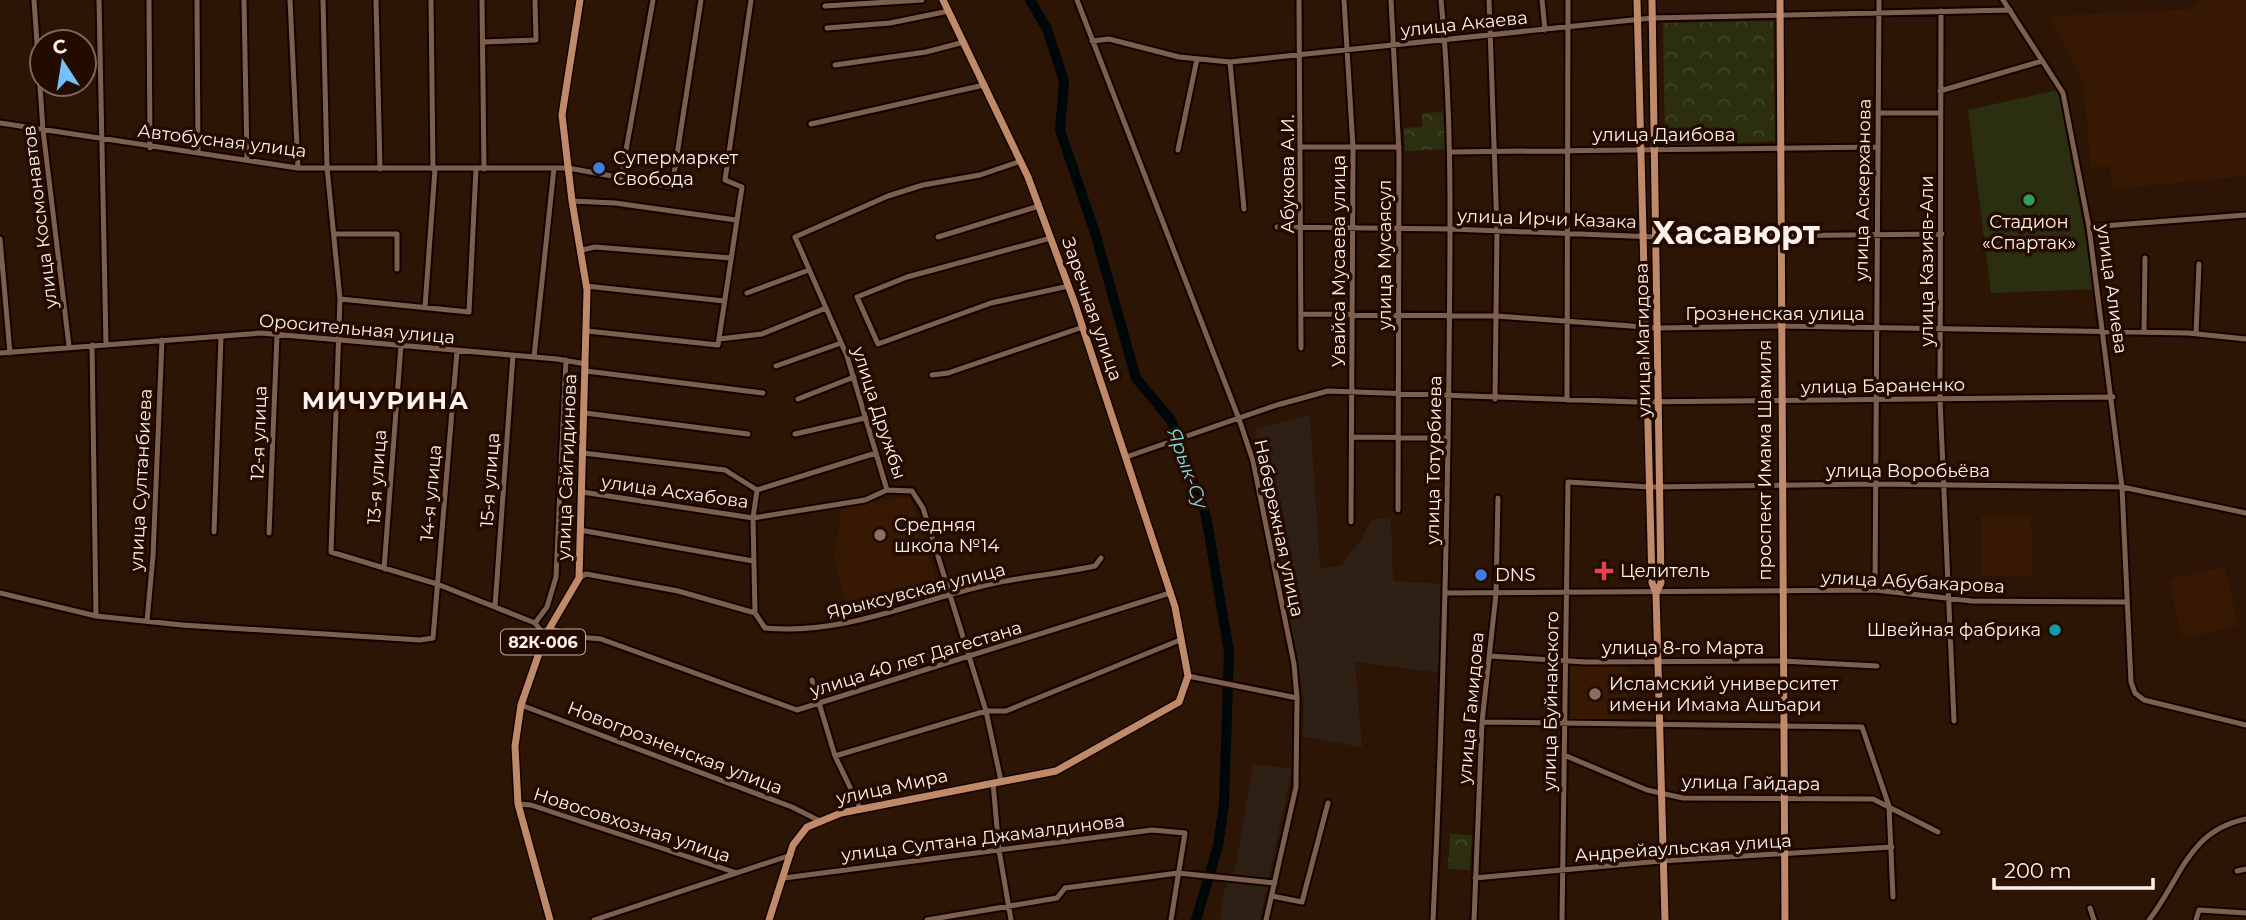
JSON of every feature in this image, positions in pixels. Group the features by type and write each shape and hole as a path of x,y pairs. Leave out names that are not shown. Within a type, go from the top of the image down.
{"main road":[{"name":"улица Сайгидинова","path":"550,920 518,804 514,746 521,705 545,636 579,578 586,286 562,115 580,0"},
{"name":"Заречная улица","path":"943,0 1021,161 1069,286 1170,593 1188,676"},
{"name":"улица Магидова","path":"1637,0 1652,583 1656,593 1657,723 1665,920"},
{"name":"улица Магидова","path":"1652,0 1661,487 1661,583 1656,593"},
{"name":"проспект Имама Шамиля","path":"1780,0 1780,486 1785,920"},
{"name":"улица Мира","path":"769,920 800,834 818,820 860,808 1056,771 1179,702 1188,676"}],"street":[{"name":"улица Космонавтов","path":"34,0 43,130 69,346"},
{"path":"99,0 106,344"},
{"path":"149,0 150,148"},
{"path":"197,0 198,150"},
{"path":"244,0 247,159"},
{"path":"290,0 298,168"},
{"path":"323,0 327,167 340,299 331,552 437,584 535,623 545,636"},
{"path":"376,0 380,169"},
{"path":"425,307 434,169 431,0"},
{"path":"482,0 484,169"},
{"path":"483,42 536,40 535,0"},
{"path":"621,178 653,0"},
{"name":"Автобусная улица","path":"0,123 150,148 198,150 298,168 554,167 672,187 701,0"},
{"path":"718,342 742,187 725,180 751,0"},
{"path":"825,6 922,0"},
{"name":"Набережная улица","path":"1077,0 1158,204 1187,290 1253,461 1294,664 1297,698 1296,787 1266,920"},
{"name":"Абукова А.И.","path":"1299,0 1303,226 1301,348"},
{"name":"Увайса Мусаева улица","path":"1344,0 1353,147 1351,522"},
{"name":"улица Мусаясул","path":"1391,0 1399,147 1398,510"},
{"name":"улица Тотурбиева","path":"1433,920 1446,593 1451,229 1451,152 1441,0"},
{"path":"1489,0 1496,150 1495,399"},
{"path":"1542,0 1545,30"},
{"path":"1567,400 1568,0"},
{"name":"улица Аскерханова","path":"1875,590 1879,0"},
{"name":"улица Алиева","path":"2003,0 2063,93 2089,227 2113,397 2122,487 2131,682 2135,693 2144,701 2246,723"},
{"name":"улица Акаева","path":"1092,41 1122,42 1197,60 1230,62 1637,19 2010,10"},
{"path":"827,28 890,23 949,11"},
{"name":"улица Казияв-Али","path":"1941,11 1940,400 1954,721"},
{"path":"835,65 926,52 964,42"},
{"path":"1178,150 1197,60"},
{"path":"1940,91 2042,61"},
{"path":"1230,62 1244,209"},
{"path":"811,124 984,85"},
{"path":"1878,113 1940,113"},
{"path":"1302,147 1399,147"},
{"name":"улица Даибова","path":"1451,152 1878,147"},
{"name":"улица Дружбы","path":"1011,920 999,850 997,782 986,711 923,508 912,491 887,490 854,377 796,237 888,196 923,185 979,175 1021,161"},
{"path":"534,356 554,167"},
{"path":"340,299 469,312 476,169"},
{"path":"572,201 615,203 736,220"},
{"path":"938,237 1039,206"},
{"path":"2089,227 2246,215"},
{"name":"улица Ирчи Казака","path":"1276,227 1497,230 1657,237 1942,234"},
{"path":"334,234 397,234 397,269"},
{"path":"1051,238 907,277 858,297 878,344 991,303 1069,286"},
{"path":"0,239 10,353"},
{"path":"582,250 595,247 731,258"},
{"path":"2144,332 2145,258"},
{"path":"2196,334 2199,264"},
{"path":"747,293 809,270"},
{"path":"586,286 724,301"},
{"path":"587,331 718,342 762,334 825,308"},
{"name":"Грозненская улица","path":"1303,314 1497,316 1647,328 1780,326 2144,332 2246,339"},
{"path":"932,375 948,373 1083,327"},
{"name":"Оросительная улица","path":"0,353 221,336 277,335 534,356 566,360 586,367 763,393"},
{"name":"12-я улица","path":"270,533 277,335"},
{"path":"214,532 221,336"},
{"name":"улица Султанбиева","path":"146,621 153,556 162,340"},
{"path":"776,366 841,343"},
{"path":"92,345 96,616"},
{"name":"13-я улица","path":"384,569 401,345"},
{"name":"14-я улица","path":"146,621 420,640 433,638 457,351"},
{"name":"15-я улица","path":"495,607 513,355"},
{"path":"535,623 547,607 556,576 566,360"},
{"path":"798,399 854,377"},
{"name":"улица Бараненко","path":"1126,457 1313,393 1353,390 1495,399 1649,402 2113,397"},
{"path":"584,413 748,434"},
{"path":"795,434 865,418"},
{"path":"1350,437 1448,439"},
{"path":"583,453 725,470 757,490 876,453"},
{"name":"улица Воробьёва","path":"1568,482 1650,487 1874,484 2122,487 2246,513"},
{"name":"улица Буйнакского","path":"1562,920 1568,482"},
{"path":"755,613 753,518 757,490"},
{"name":"улица Асхабова","path":"582,492 753,518 866,500 887,490"},
{"name":"улица Гамидова","path":"1474,920 1482,722 1496,594 1498,498"},
{"path":"580,530 754,561"},
{"name":"Ярыксувская улица","path":"579,578 586,574 665,588 755,613 765,628 795,631 833,627 1000,582 1095,566 1101,558"},
{"name":"улица Абубакарова","path":"1446,593 1875,590 1972,601 2126,602"},
{"path":"0,593 96,616 146,621"},
{"name":"улица 40 лет Дагестана","path":"551,629 578,637 601,639 797,710 1170,593"},
{"path":"835,757 986,711 1006,711 1180,640"},
{"name":"улица 8-го Марта","path":"1489,656 1657,662 1782,661 1877,666"},
{"path":"1188,676 1297,698"},
{"path":"813,680 835,757 860,808"},
{"name":"Новогрозненская улица","path":"521,705 792,807 818,820"},
{"path":"1482,722 1862,727 1889,806 1893,897"},
{"name":"улица Гайдара","path":"1564,755 1647,790 1683,798 1873,799 1938,832"},
{"path":"1272,896 1302,902 1328,803"},
{"name":"Новосовхозная улица","path":"518,804 737,873"},
{"path":"2149,920 2167,896 2194,848 2221,824 2246,820"},
{"name":"улица Султана Джамалдинова","path":"784,878 1152,830 1185,832 1180,873"},
{"name":"Андрейаульская улица","path":"1475,878 1661,862 1892,847"},
{"path":"594,920 791,855"},
{"path":"2237,871 2246,869"},
{"path":"1171,920 1180,873"},
{"path":"927,920 1057,898 1065,888 1180,873 1275,883"},
{"path":"2090,908 2094,920"},
{"path":"2196,920 2199,911 2246,913"}],"shaded area":[{"path":"2246,0 2246,176 2113,189 2110,166 2091,168 2083,81 2048,16 2194,9 2197,2"},
{"path":"1310,415 1320,568 1341,566 1372,519 1391,518 1393,581 1443,584 1441,673 1355,662 1362,747 1303,737 1304,701 1255,429"},
{"name":"Средняя школа №14","path":"895,498 910,498 940,591 850,617 834,560 841,509"},
{"path":"2031,515 2032,576 1981,576 1981,516"},
{"path":"2225,567 2238,626 2182,638 2169,579"},
{"name":"Исламский университет имени Имама Ашъари","path":"1562,665 1627,667 1626,721 1566,720"},
{"path":"1253,764 1292,769 1260,920 1220,920 1224,890 1235,870"}],"green space":[{"path":"1773,21 1775,141 1665,147 1663,23"},
{"name":"Стадион «Спартак»","path":"2058,90 2095,289 1991,293 1968,110"},
{"path":"1443,112 1445,149 1405,151 1404,128 1422,127 1422,113"},
{"path":"1450,834 1472,835 1470,870 1448,869"}],"waterway":[{"name":"Ярык-Су","path":"1030,0 1047,29 1064,81 1060,130 1095,233 1136,378 1171,420 1206,516 1229,652 1224,804 1218,846 1196,920"}],"place":[{"name":"Супермаркет Свобода","path":"599,168"},
{"name":"Стадион «Спартак»","path":"2029,200"},
{"name":"Средняя школа №14","path":"880,535"},
{"name":"Целитель","path":"1604,571"},
{"name":"DNS","path":"1481,575"},
{"name":"Швейная фабрика","path":"2055,630"},
{"name":"Исламский университет имени Имама Ашъари","path":"1595,694"}],"district":[{"name":"Хасавюрт","path":"1736,233"},
{"name":"МИЧУРИНА","path":"386,401"}]}
